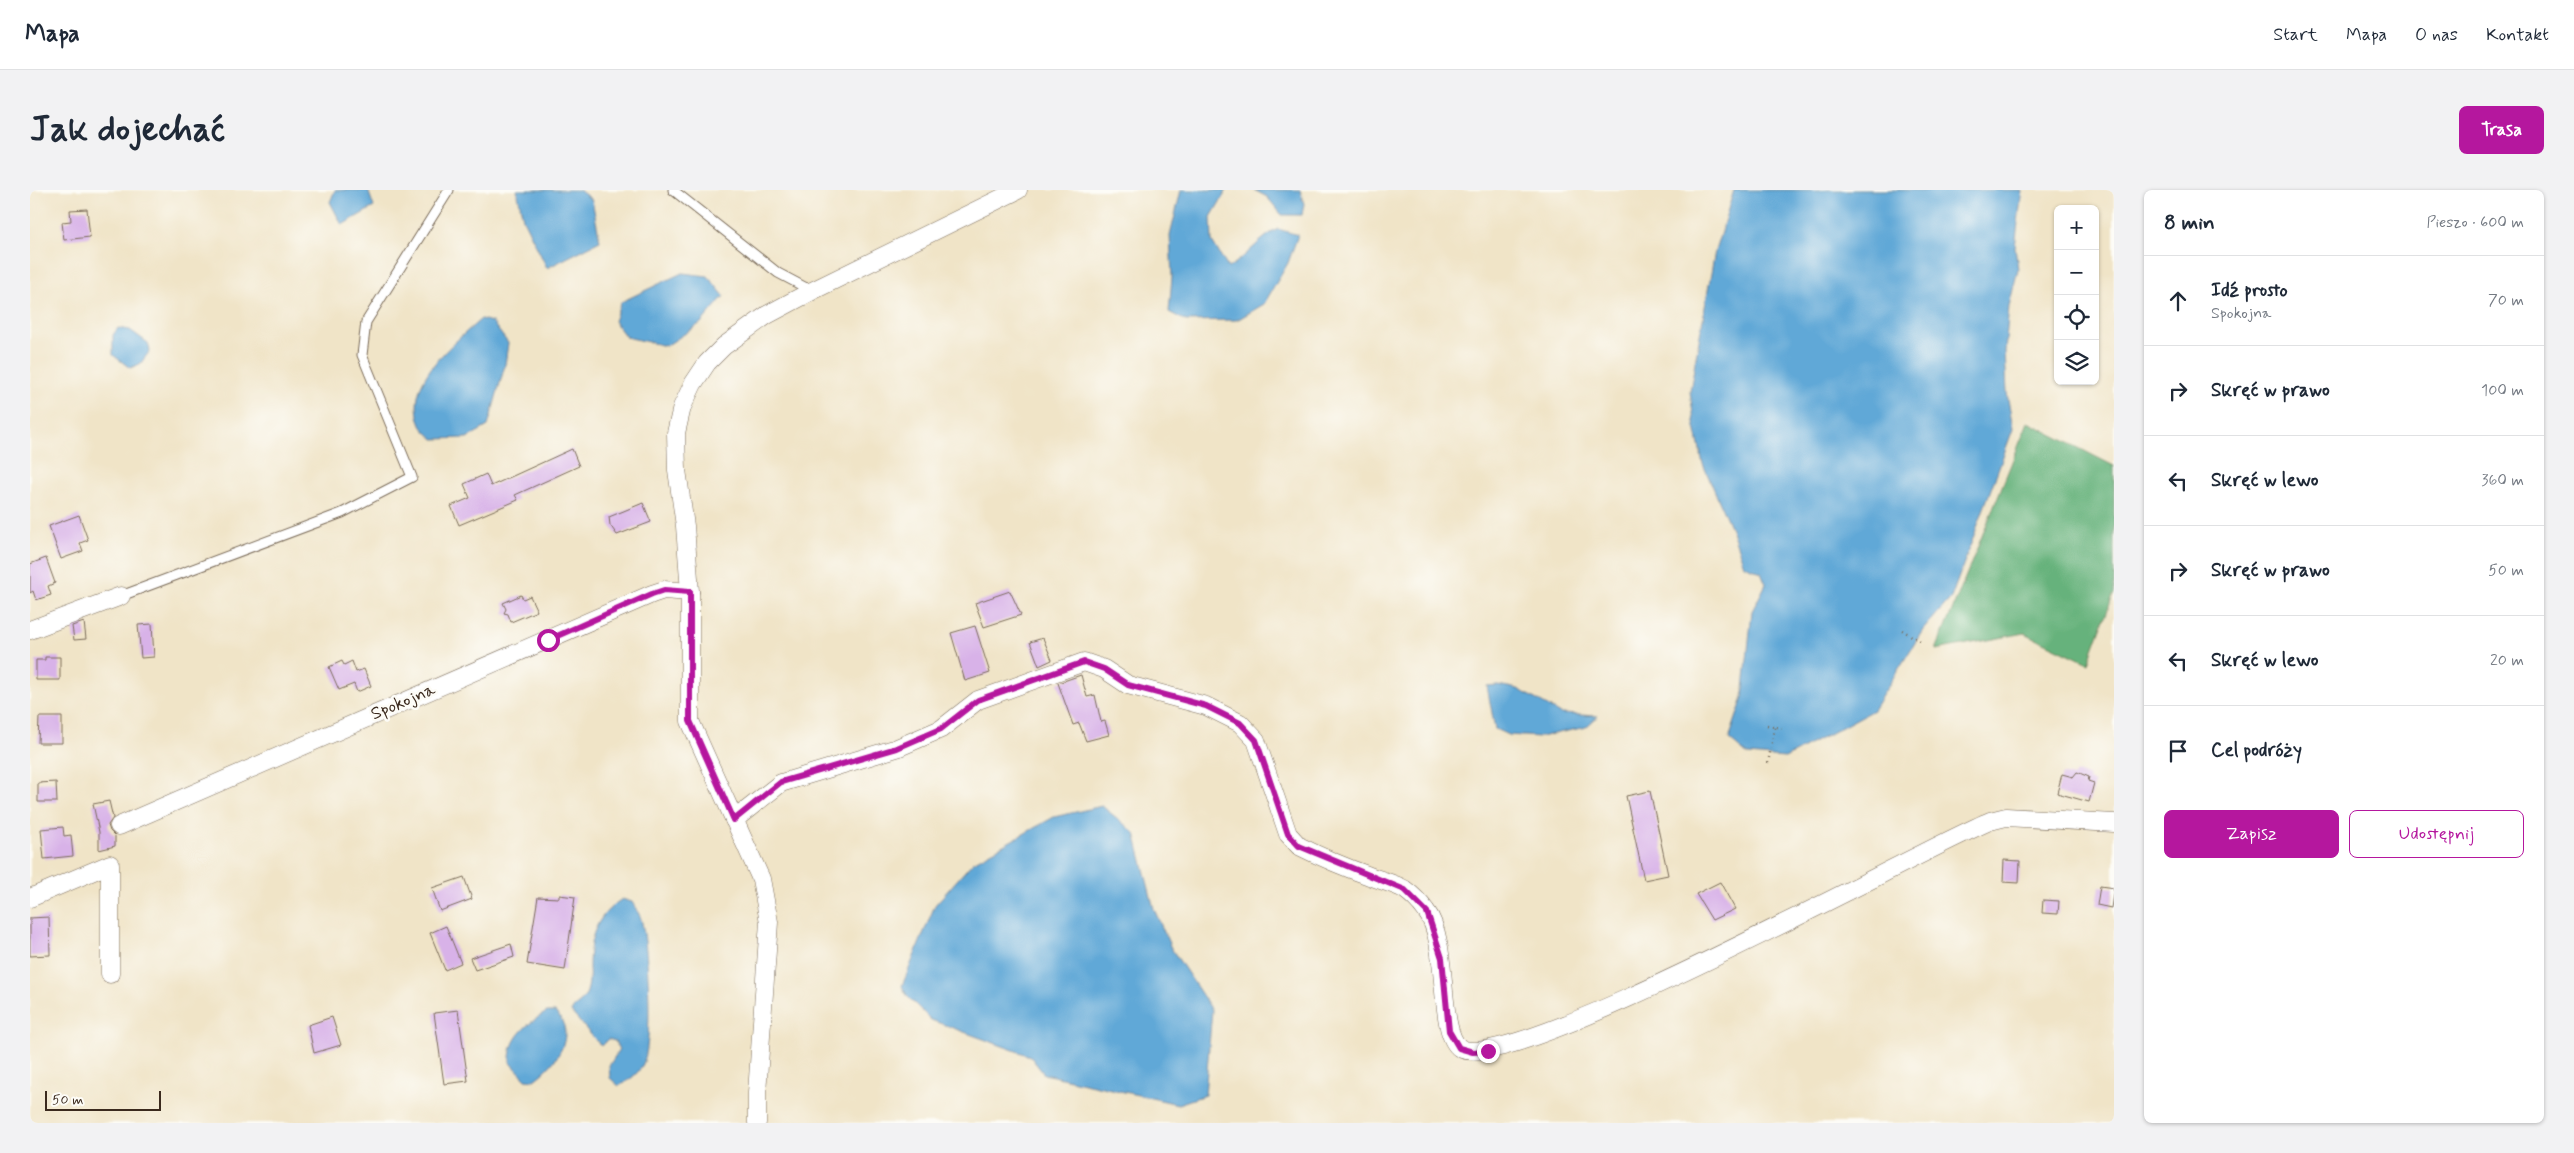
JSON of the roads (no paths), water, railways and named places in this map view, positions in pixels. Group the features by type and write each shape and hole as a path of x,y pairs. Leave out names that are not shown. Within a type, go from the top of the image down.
{"street":[{"path":"757,1123 757,1093 769,922 761,878 690,721 690,592 685,526 677,470 676,433 682,406 693,384 707,363 724,346 767,315 1018,190"},
{"name":"Spokojna","path":"119,826 652,594 664,590 690,592"},
{"path":"30,630 121,596"},
{"path":"734,820 781,782 897,748 941,729 978,700 1084,662 1104,669 1128,685 1206,706 1240,723 1256,740 1288,834 1299,846 1405,890 1427,912 1442,958 1449,1031 1459,1048 1473,1052 1480,1052 1524,1039 1640,994 1990,821 2006,817 2114,824"},
{"path":"30,898 110,864 110,974"}],"lane":[{"path":"121,596 342,513 412,477 362,355 366,322 449,190"},
{"path":"673,190 778,273 812,291"}],"water":[{"path":"335,190 368,190 374,207 342,225 330,202"},
{"path":"517,190 579,190 592,200 600,241 547,268 523,219"},
{"path":"1181,190 1227,190 1211,217 1212,241 1228,268 1278,229 1298,235 1288,263 1264,304 1237,320 1186,321 1169,312 1172,277 1170,236"},
{"path":"1254,190 1300,190 1304,204 1302,215 1282,215 1267,197"},
{"path":"1734,190 2022,190 2015,247 2018,269 2009,306 2005,351 2007,393 2013,429 1951,598 1923,630 1873,710 1785,758 1748,755 1729,739 1743,698 1752,611 1766,584 1761,572 1744,565 1732,531 1703,464 1690,391 1715,251"},
{"path":"682,273 708,276 724,296 701,323 666,346 626,337 614,321 621,302"},
{"path":"481,319 492,322 508,343 505,365 488,426 467,438 434,439 421,425 417,409 424,379 445,352"},
{"path":"118,328 130,330 148,343 150,351 140,364 130,368 113,355 113,335"},
{"path":"1498,685 1518,689 1561,714 1598,716 1586,727 1540,737 1508,735 1495,729 1487,686"},
{"path":"1102,806 1135,833 1154,909 1171,948 1212,1010 1205,1095 1178,1104 1044,1074 1030,1056 931,1020 908,997 902,986 935,905 973,862 1054,817"},
{"path":"622,899 632,902 641,920 648,974 649,1019 646,1055 642,1066 632,1078 619,1086 610,1078 609,1066 619,1050 615,1041 608,1039 601,1046 571,1012 587,992 590,947 596,928 606,913"},
{"path":"547,1012 555,1012 562,1021 565,1030 564,1040 561,1049 550,1066 534,1080 526,1079 510,1062 513,1045 516,1038 527,1026"}]}
